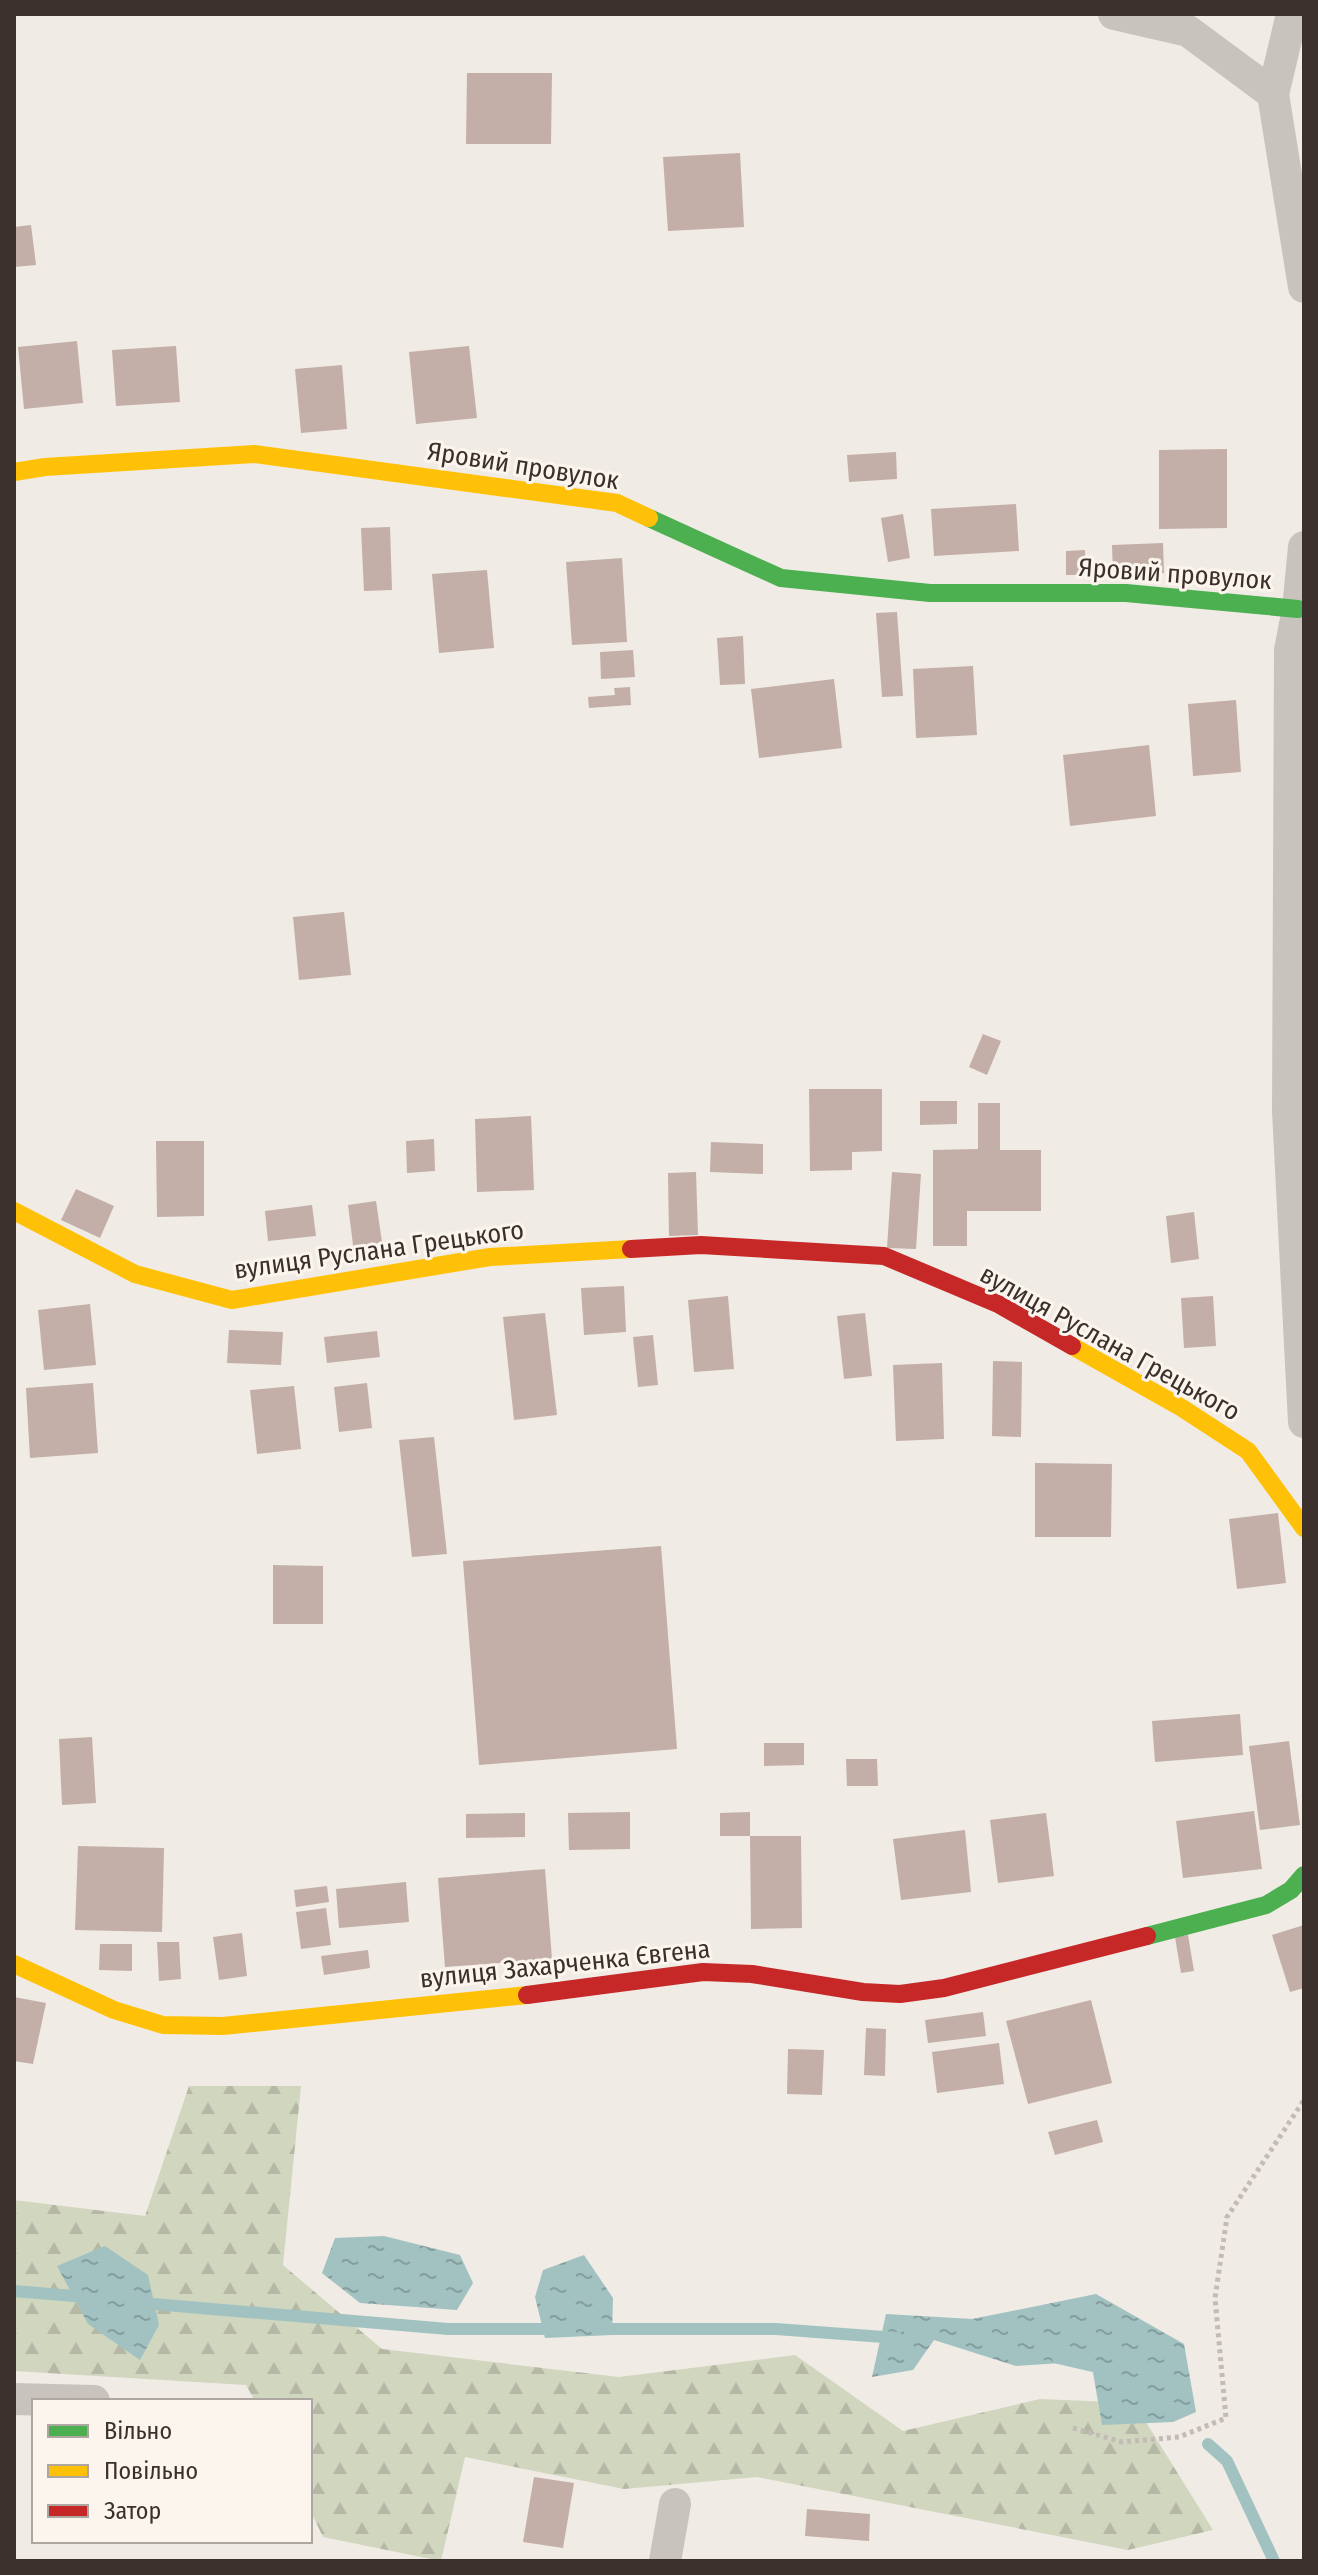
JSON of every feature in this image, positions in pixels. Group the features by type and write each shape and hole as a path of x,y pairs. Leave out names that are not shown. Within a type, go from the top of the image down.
{"street":[{"path":"1114,14 1188,31 1273,94"},
{"path":"1292,14 1273,94 1304,287"},
{"name":"Яровий провулок","path":"14,472 45,467 254,454 617,503 781,578 930,593 1126,593 1298,609"},
{"path":"1304,547 1298,609 1288,1111 1304,1422"},
{"name":"вулиця Руслана Грецького","path":"14,1211 135,1274 232,1300 490,1257 701,1245 884,1256 998,1304 1182,1408 1248,1451 1304,1528"},
{"name":"вулиця Захарченка Євгена","path":"14,1964 114,2010 163,2025 223,2026 269,2022 502,1998 703,1972 752,1974 863,1992 900,1994 944,1988 1266,1905 1291,1890 1304,1875"},
{"path":"665,2561 675,2504"}],"path":[{"path":"1073,2428 1122,2442 1179,2437 1226,2418 1215,2298 1227,2217 1304,2100"}],"green space":[{"path":"189,2086 301,2086 283,2265 382,2349 619,2377 795,2355 903,2431 1040,2399 1134,2403 1213,2530 1128,2550 757,2477 624,2489 465,2457 441,2561 323,2537 312,2514 312,2399 254,2399 246,2385 14,2371 14,2200 145,2216"}],"water":[{"path":"384,2236 460,2255 473,2283 457,2310 360,2303 322,2273 335,2238"},
{"path":"105,2246 148,2275 159,2325 140,2360 88,2324 57,2266"},
{"path":"584,2255 613,2298 612,2335 545,2338 535,2297 543,2270"},
{"path":"1096,2294 1184,2344 1196,2412 1173,2422 1102,2425 1091,2361 1016,2366 934,2340 913,2370 872,2377 886,2314 972,2319"}],"building":[{"path":"467,73 552,73 551,144 466,144"},
{"path":"740,153 744,227 668,231 663,157"},
{"path":"31,225 36,265 14,267 14,227"},
{"path":"77,341 83,403 24,409 18,347"},
{"path":"176,346 180,402 116,406 112,350"},
{"path":"469,346 477,418 416,424 409,352"},
{"path":"342,365 347,429 301,433 295,369"},
{"path":"1227,449 1227,528 1159,529 1159,450"},
{"path":"896,452 897,479 849,482 847,455"},
{"path":"1016,504 1019,551 934,556 931,509"},
{"path":"903,514 910,558 888,562 881,518"},
{"path":"390,527 392,590 364,591 361,528"},
{"path":"1163,543 1164,573 1113,575 1112,545"},
{"path":"1085,550 1086,575 1066,575 1066,551"},
{"path":"622,558 627,642 572,645 566,562"},
{"path":"487,570 494,648 439,653 432,574"},
{"path":"897,612 903,696 882,697 876,613"},
{"path":"743,636 745,684 720,685 717,638"},
{"path":"633,650 635,677 601,679 600,652"},
{"path":"973,666 977,735 916,738 913,669"},
{"path":"834,679 842,748 759,758 751,689"},
{"path":"630,687 631,705 589,708 588,697 615,695 614,688"},
{"path":"1236,700 1241,772 1193,776 1188,704"},
{"path":"1149,745 1156,816 1070,826 1063,755"},
{"path":"344,912 351,975 299,980 293,917"},
{"path":"983,1034 1001,1041 987,1075 969,1067"},
{"path":"809,1089 882,1089 882,1151 852,1152 852,1170 810,1171"},
{"path":"920,1101 957,1101 957,1124 920,1125"},
{"path":"978,1103 1000,1103 1000,1150 1041,1150 1041,1211 967,1211 967,1246 933,1246 933,1150 978,1149"},
{"path":"531,1116 534,1190 477,1192 475,1119"},
{"path":"434,1139 435,1171 407,1173 406,1141"},
{"path":"156,1141 204,1141 204,1216 157,1217"},
{"path":"711,1142 763,1144 763,1174 710,1172"},
{"path":"696,1172 698,1235 669,1236 668,1173"},
{"path":"892,1172 921,1174 916,1249 887,1248"},
{"path":"76,1189 114,1206 100,1238 61,1220"},
{"path":"376,1201 383,1249 354,1253 348,1205"},
{"path":"312,1205 316,1236 268,1241 265,1211"},
{"path":"1194,1212 1199,1259 1171,1263 1166,1216"},
{"path":"624,1286 626,1332 584,1335 581,1288"},
{"path":"728,1296 734,1369 694,1372 688,1300"},
{"path":"1213,1296 1216,1346 1184,1348 1181,1298"},
{"path":"90,1304 96,1365 44,1370 38,1310"},
{"path":"545,1313 557,1415 514,1420 503,1317"},
{"path":"865,1313 872,1376 844,1379 837,1316"},
{"path":"229,1330 283,1332 281,1365 227,1363"},
{"path":"377,1331 380,1357 327,1363 324,1337"},
{"path":"653,1335 658,1385 638,1387 633,1337"},
{"path":"993,1361 1022,1362 1021,1437 992,1436"},
{"path":"942,1363 944,1439 896,1441 893,1365"},
{"path":"93,1383 98,1453 30,1458 26,1388"},
{"path":"367,1383 372,1428 339,1432 334,1387"},
{"path":"294,1386 301,1449 257,1454 250,1390"},
{"path":"434,1437 447,1554 412,1557 399,1440"},
{"path":"1035,1463 1112,1464 1111,1537 1035,1537"},
{"path":"1278,1513 1286,1583 1237,1589 1229,1519"},
{"path":"661,1546 677,1749 479,1765 463,1561"},
{"path":"273,1565 323,1566 323,1624 273,1624"},
{"path":"1240,1714 1243,1755 1155,1762 1152,1721"},
{"path":"92,1737 96,1803 62,1805 59,1739"},
{"path":"1289,1741 1300,1825 1260,1830 1249,1746"},
{"path":"764,1743 804,1743 804,1765 764,1766"},
{"path":"846,1759 877,1759 878,1786 847,1786"},
{"path":"1254,1811 1262,1869 1183,1878 1176,1821"},
{"path":"630,1812 630,1849 569,1850 568,1813"},
{"path":"750,1812 750,1836 720,1836 720,1813"},
{"path":"525,1813 525,1837 466,1838 466,1814"},
{"path":"1046,1813 1054,1876 998,1883 990,1820"},
{"path":"965,1830 971,1892 901,1900 893,1839"},
{"path":"750,1836 801,1836 802,1928 751,1929"},
{"path":"78,1846 164,1848 162,1932 75,1930"},
{"path":"545,1869 552,1959 445,1967 438,1878"},
{"path":"406,1882 409,1922 339,1928 336,1889"},
{"path":"327,1886 329,1902 296,1907 294,1890"},
{"path":"326,1908 331,1945 301,1949 296,1912"},
{"path":"1304,1925 1304,1988 1290,1992 1272,1935"},
{"path":"242,1933 247,1976 219,1980 213,1937"},
{"path":"1188,1935 1194,1971 1181,1973 1175,1937"},
{"path":"157,1942 179,1942 181,1979 159,1981"},
{"path":"100,1944 132,1944 132,1971 99,1970"},
{"path":"368,1950 370,1968 324,1975 321,1956"},
{"path":"14,1997 46,2003 33,2064 14,2061"},
{"path":"1091,2000 1112,2083 1028,2104 1006,2021"},
{"path":"983,2012 986,2036 928,2043 925,2020"},
{"path":"866,2028 886,2029 885,2076 864,2075"},
{"path":"999,2043 1004,2084 937,2093 932,2052"},
{"path":"788,2049 824,2050 822,2095 787,2094"},
{"path":"1097,2120 1103,2142 1055,2155 1048,2132"},
{"path":"534,2477 574,2483 563,2548 523,2542"},
{"path":"807,2509 870,2514 869,2541 805,2536"}],"waterway":[{"path":"14,2291 86,2297"},
{"path":"141,2303 448,2329 557,2329"},
{"path":"596,2329 776,2329 897,2338"},
{"path":"1058,2358 1106,2369"},
{"path":"1208,2444 1227,2461 1274,2561"}],"traffic: fast":[{"path":"649,518 781,578 930,593 1126,593 1298,609"},
{"path":"1147,1936 1266,1905 1291,1890 1304,1875"}],"traffic: slow":[{"path":"14,472 45,467 254,454 617,503 649,518"},
{"path":"14,1211 135,1274 232,1300 490,1257 631,1249"},
{"path":"1072,1346 1182,1408 1248,1451 1304,1528"},
{"path":"14,1964 114,2010 163,2025 223,2026 527,1995"}],"traffic: jam":[{"path":"631,1249 701,1245 884,1256 998,1304 1072,1346"},
{"path":"527,1995 703,1972 752,1974 863,1992 900,1994 944,1988 1147,1936"}]}
